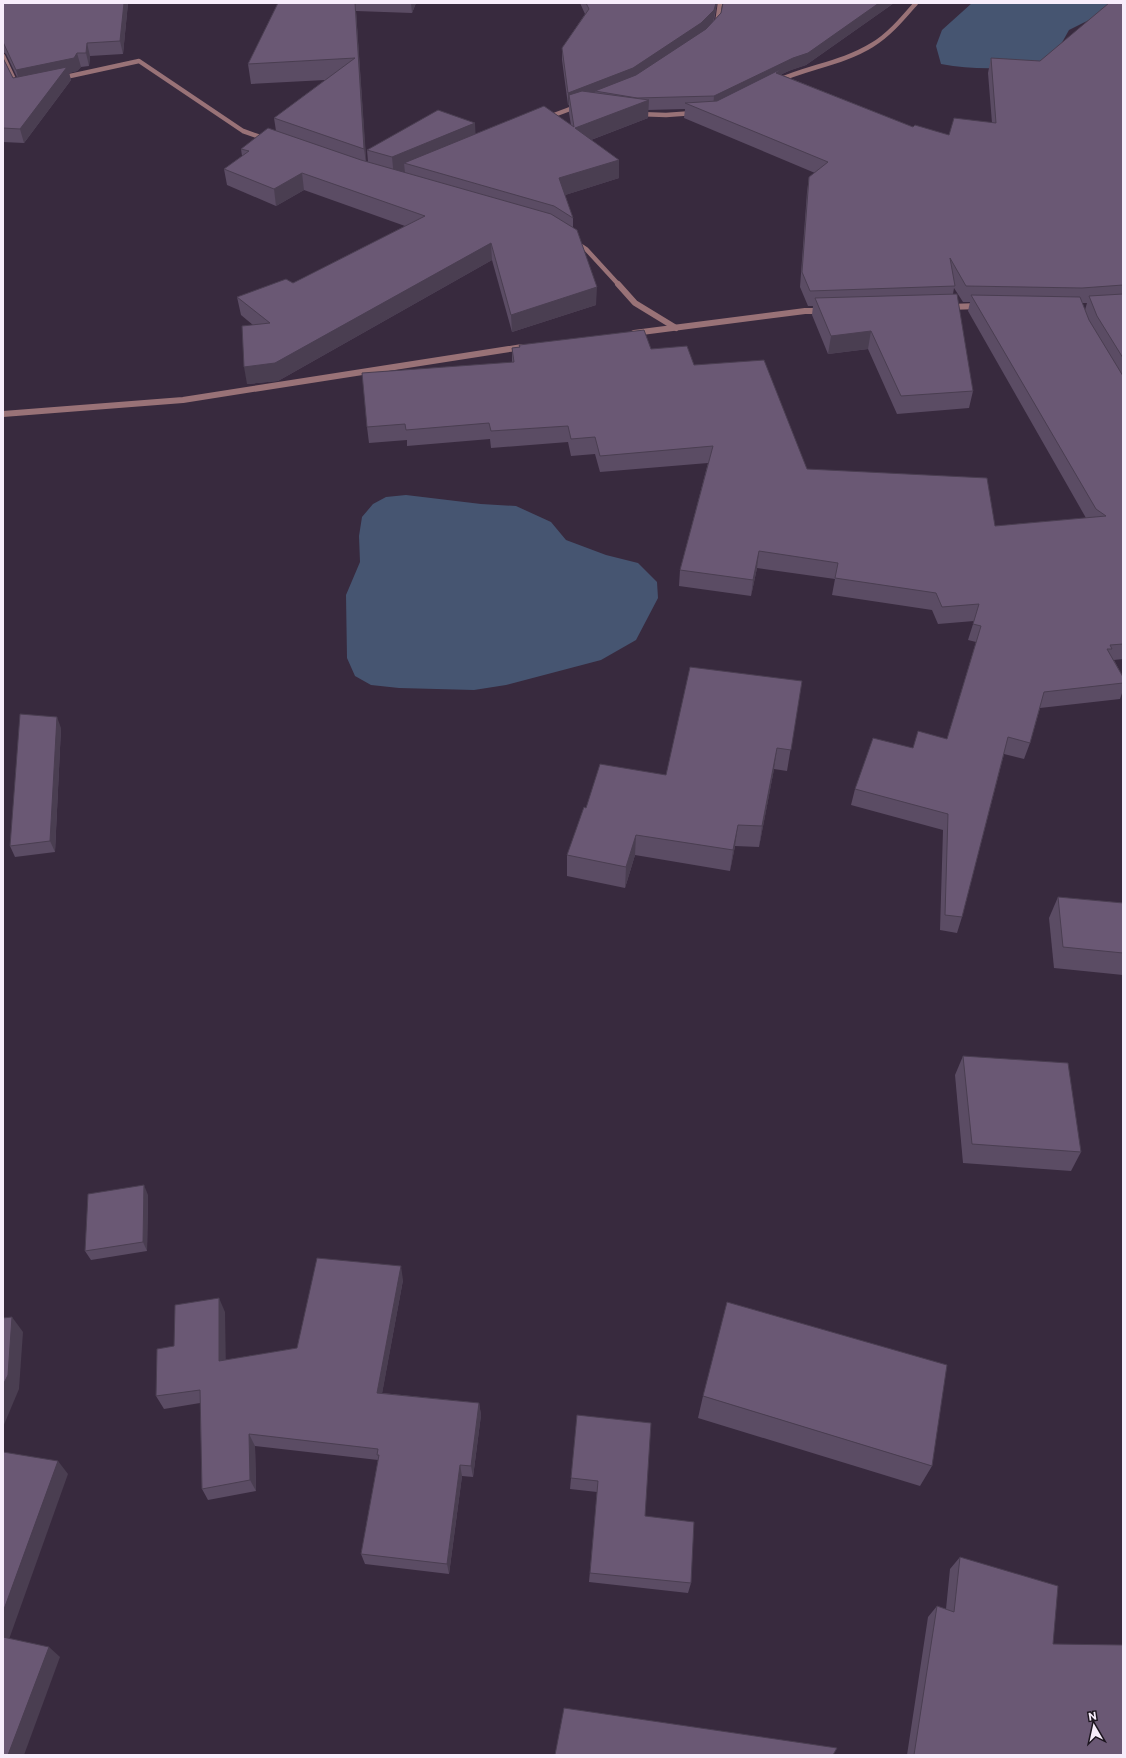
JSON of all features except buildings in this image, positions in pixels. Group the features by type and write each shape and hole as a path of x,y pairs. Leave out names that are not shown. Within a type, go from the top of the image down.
{"street":[{"path":"712,28 717,24 720,3"},
{"path":"773,83 793,73 837,60 872,45 905,16 916,3"},
{"path":"3,56 18,88 25,86"},
{"path":"56,79 139,61 243,131 271,141"},
{"path":"539,121 582,105"},
{"path":"636,114 666,115 698,113"},
{"path":"566,236 586,248 635,303 676,328"},
{"path":"939,307 986,306"},
{"path":"629,334 806,311 829,310"},
{"path":"3,414 183,400 377,371 527,346"}],"water":[{"path":"972,3 1123,3 1069,30 1050,64 1009,68 968,68 941,64 936,46 942,30"},
{"path":"406,495 481,504 516,506 551,522 566,540 606,555 638,563 657,582 658,598 636,640 601,660 506,685 474,690 399,688 371,685 355,676 347,658 346,595 360,562 359,536 362,517 373,504 386,497"}]}
